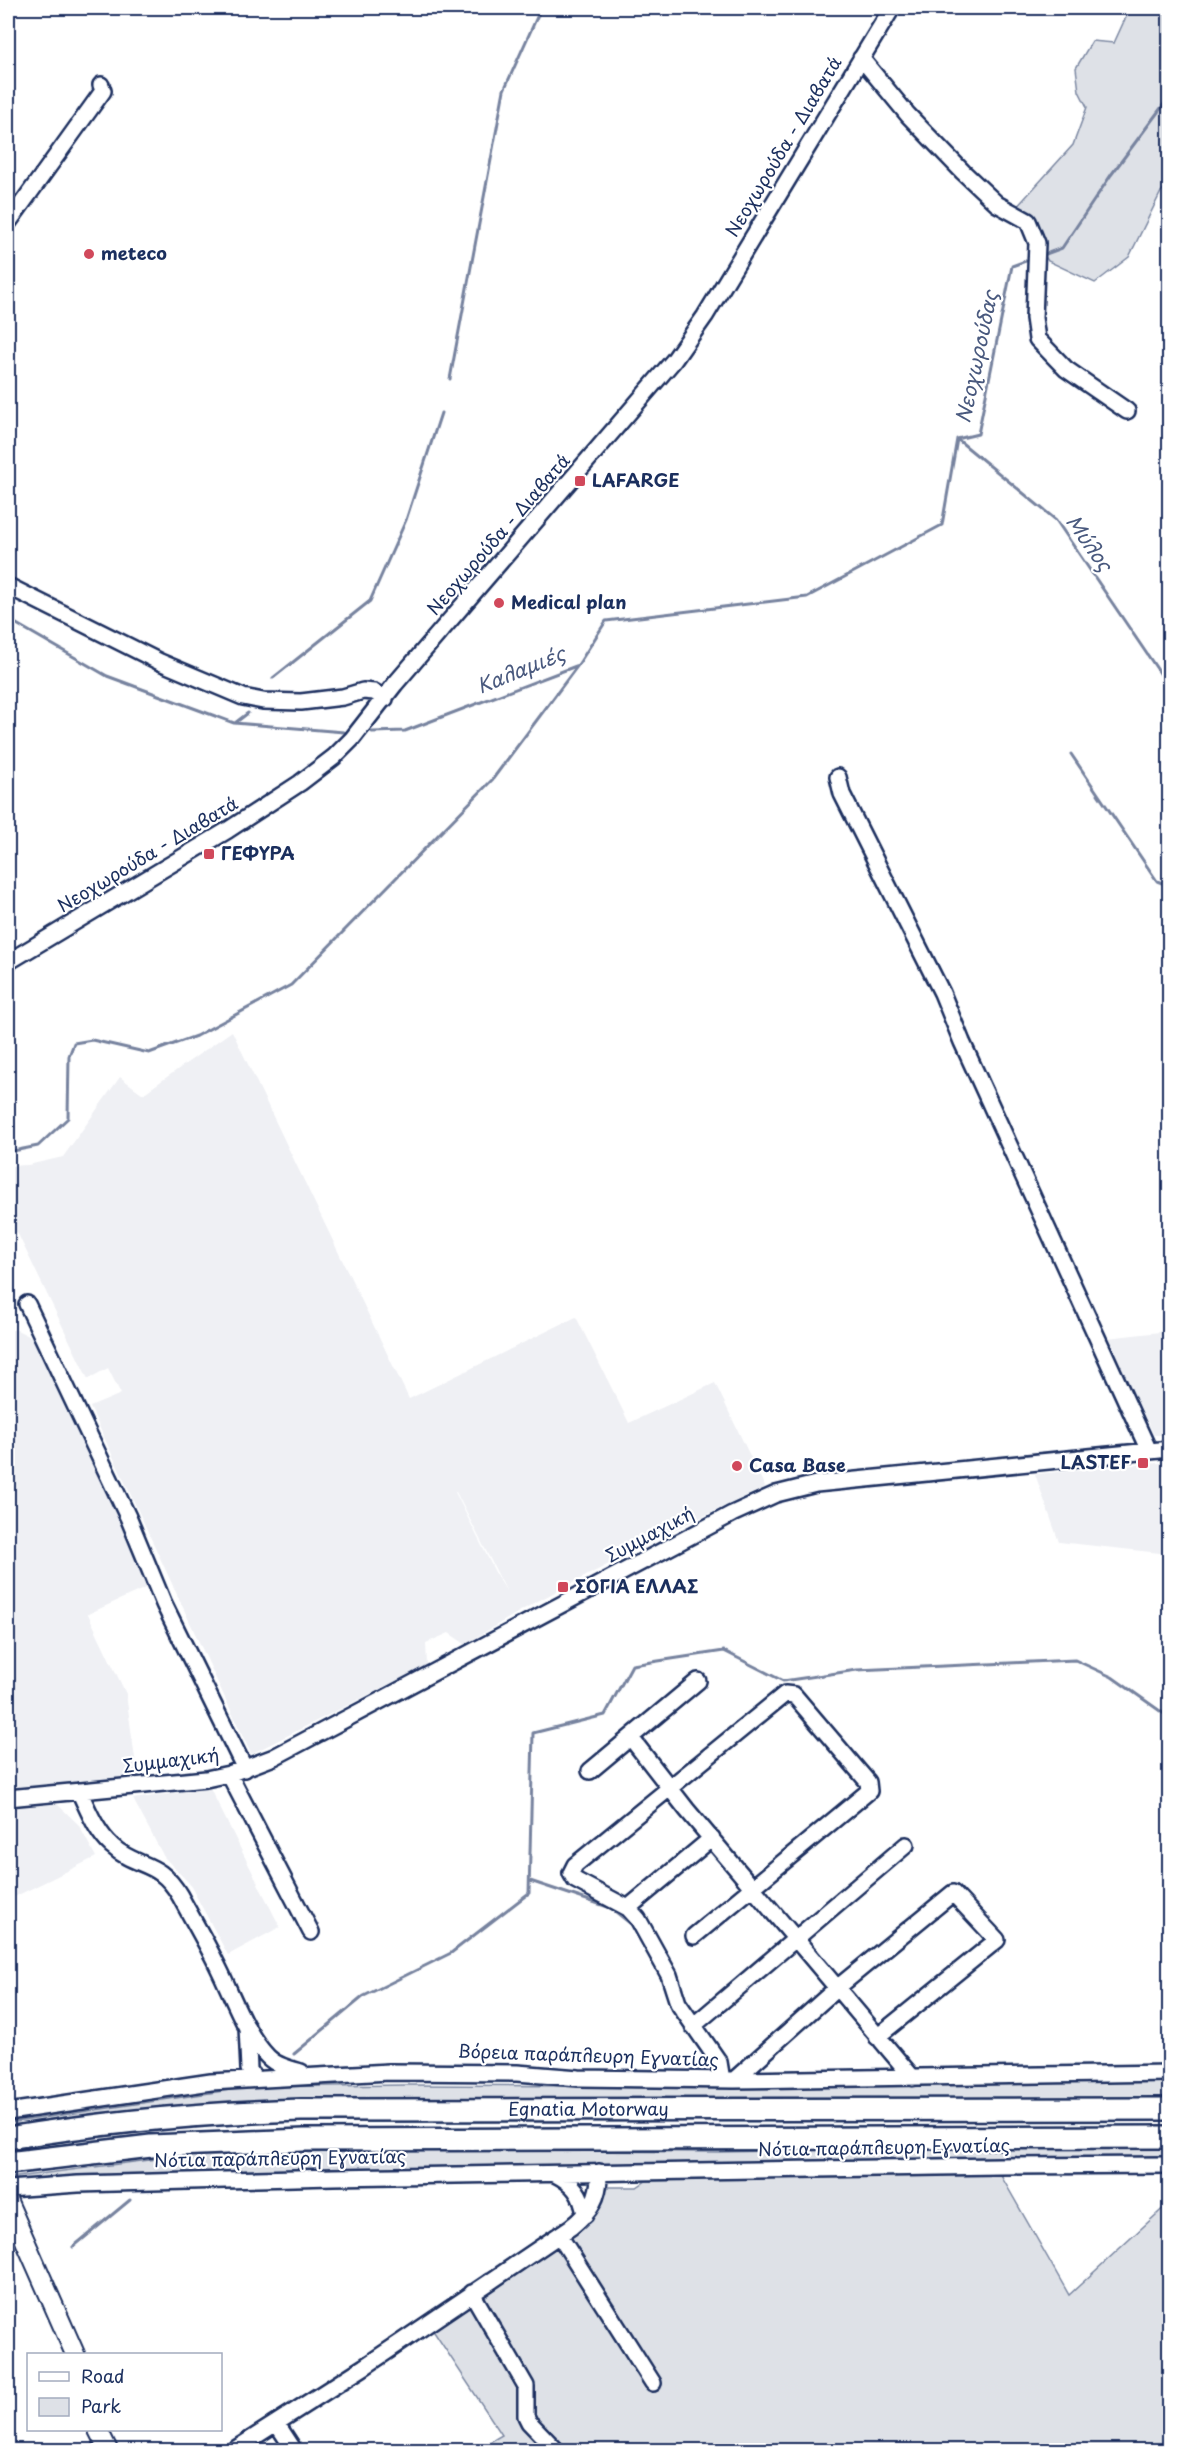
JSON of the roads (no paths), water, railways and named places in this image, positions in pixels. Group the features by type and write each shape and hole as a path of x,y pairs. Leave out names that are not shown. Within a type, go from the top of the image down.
{"highway":[{"name":"Egnatia Motorway","path":"8,2138 146,2120 232,2112 301,2110 1170,2109"},
{"name":"Egnatia Motorway","path":"8,2163 151,2146 303,2140 1170,2137"}],"main road":[{"path":"8,2202 74,2353"},
{"path":"8,2227 62,2353"},
{"path":"99,2431 109,2451"},
{"path":"103,2431 109,2451"}],"street":[{"name":"Νεοχωρούδα - Διαβατά","path":"8,962 219,836 300,783 334,757 674,360 705,316 892,8"},
{"path":"861,58 908,115 963,172 997,204 1028,221 1034,230 1037,258 1034,318 1037,339 1066,369 1127,411"},
{"path":"8,222 103,91 101,85"},
{"path":"8,586 160,662 243,697 301,702 343,697 363,691 374,692 385,699"},
{"path":"838,777 842,794 942,993 962,1042 1149,1451"},
{"path":"27,1304 128,1517 164,1604 245,1769"},
{"name":"Συμμαχική","path":"8,1798 206,1779 245,1769 274,1757 698,1532 776,1494 816,1484 1170,1449"},
{"path":"590,1771 698,1681"},
{"path":"694,1936 869,1791 870,1786 860,1773 794,1695 785,1694 572,1869 571,1873 575,1880 628,1908 638,1919 673,1984 678,2003 719,2062 728,2080 953,1893 997,1940 877,2037"},
{"path":"631,1738 669,1788 913,2078"},
{"path":"229,1774 311,1932"},
{"path":"79,1791 99,1829 113,1847 125,1856 155,1868 171,1883 213,1957 247,2027 260,2048 275,2063 316,2076"},
{"path":"628,1908 712,1838"},
{"path":"693,2026 906,1845"},
{"path":"247,2027 249,2068 254,2079"},
{"path":"254,2079 261,2066 260,2048"},
{"name":"Βόρεια παράπλευρη Εγνατίας","path":"8,2112 168,2087 254,2079 431,2071 517,2073 579,2078 728,2080 1170,2073"},
{"name":"Νότια παράπλευρη Εγνατίας","path":"8,2189 78,2184 599,2172 1170,2165"},
{"path":"234,2451 559,2235 594,2202 599,2185 599,2172"},
{"path":"554,2173 568,2181 576,2190 584,2212"},
{"path":"559,2235 653,2383"},
{"path":"472,2293 525,2386 526,2416 529,2422 556,2451"},
{"path":"276,2424 294,2451"}],"waterway":[{"path":"450,379 504,90 541,8"},
{"name":"Νεοχωρούδας","path":"1043,255 1062,248 1111,175 1170,96"},
{"path":"8,1152 38,1146 68,1118 69,1056 74,1043 92,1040 149,1053 196,1036 291,985 492,780 578,665 606,621 807,597 942,525 957,439 978,434 1012,266 1031,259"},
{"path":"273,678 370,601 406,520 441,413"},
{"name":"Μύλος","path":"957,439 1056,520 1170,688"},
{"name":"Καλαμιές","path":"8,619 107,676 234,723 344,732"},
{"name":"Καλαμιές","path":"372,732 405,731 576,666"},
{"path":"235,723 248,713"},
{"path":"1071,754 1157,881 1170,886"},
{"path":"294,2054 364,1996 451,1953 529,1893 533,1733 605,1715 632,1665 724,1651 783,1681 857,1670 1075,1660 1112,1677 1170,1718"},
{"path":"530,1881 611,1908 631,1924"},
{"path":"73,2247 130,2200"}],"place":[{"name":"meteco","path":"89,254"},
{"name":"LAFARGE","path":"580,481"},
{"name":"Medical plan","path":"499,603"},
{"name":"ΓΕΦΥΡΑ","path":"209,854"},
{"name":"LASTEF","path":"1143,1463"},
{"name":"Casa Base","path":"737,1466"},
{"name":"ΣΟΓΙΑ ΕΛΛΑΣ","path":"563,1587"}]}
